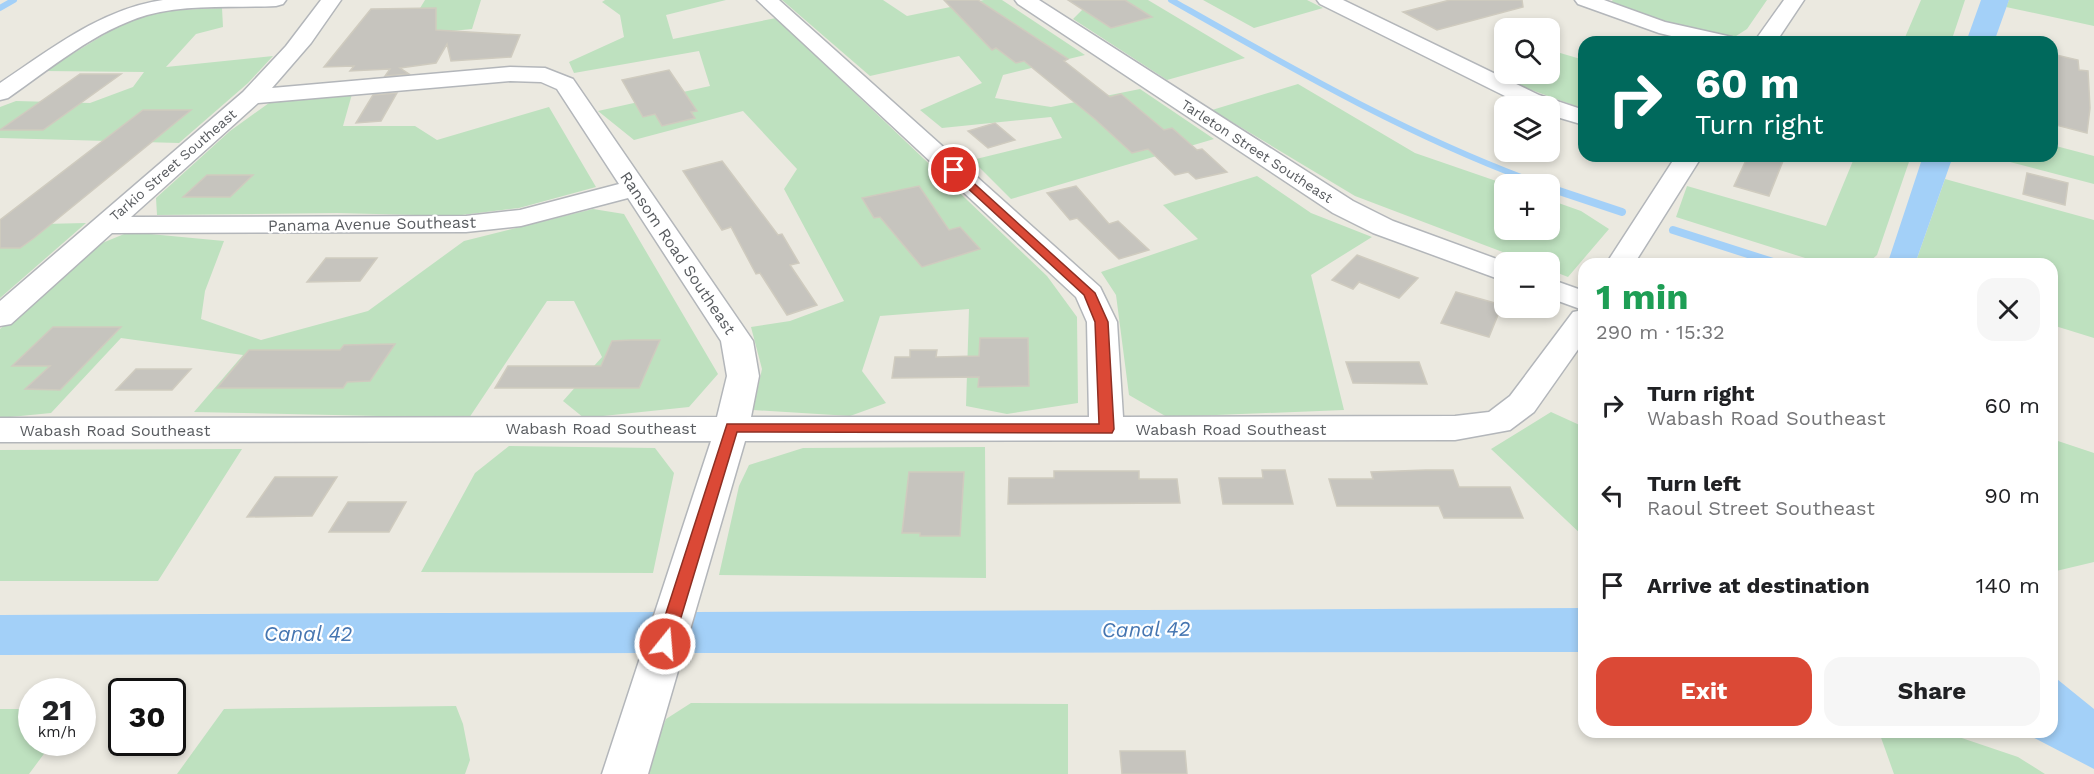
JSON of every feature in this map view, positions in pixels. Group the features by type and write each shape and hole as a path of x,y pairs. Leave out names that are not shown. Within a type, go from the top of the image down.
{"street":[{"path":"0,93 110,22 140,11 164,6 276,0"},
{"name":"Tarkio Street Southeast","path":"0,317 251,97 287,62 310,33 331,0"},
{"path":"767,0 1089,293 1102,322 1107,429"},
{"name":"Tarleton Street Southeast","path":"1025,0 1343,207 1383,227 1494,268"},
{"path":"1327,0 1523,96"},
{"path":"1585,0 1659,27 1698,36"},
{"path":"1769,36 1794,0"},
{"name":"Ransom Road Southeast","path":"251,97 510,74 545,75 565,84 737,341 743,376 732,428 625,774"},
{"path":"1560,110 1578,116"},
{"path":"1624,258 1685,162"},
{"name":"Panama Avenue Southeast","path":"105,225 466,224 520,218 634,188"},
{"path":"1560,292 1578,299"},
{"name":"Wabash Road Southeast","path":"0,430 1455,428 1498,422 1522,405 1578,327"}],"green space":[{"path":"425,0 481,0 472,29 403,36"},
{"path":"605,0 726,0 666,15 673,39 776,18 1047,276 1077,317 1078,403 1007,414 966,406 969,309 880,316 862,371 886,403 850,416 753,410 762,369 751,327 790,321 844,301 784,189 797,169 743,111 634,140 598,111 710,86 699,51 574,73 569,62 624,37 620,15 602,2"},
{"path":"782,0 883,0 907,16 984,0 1002,0 1085,55 1003,75 995,98 1051,107 1140,89 1214,139 1011,199 972,160 1062,138 1051,117 942,128 920,110 982,83 959,56 870,76"},
{"path":"1116,0 1148,0 1245,58 1167,80 1073,19 1088,4"},
{"path":"1203,0 1307,0 1323,8 1254,28"},
{"path":"1613,0 1767,0 1747,29 1736,36 1705,34 1608,4"},
{"path":"1921,0 1965,0 1953,36 1906,36"},
{"path":"2009,0 2094,0 2094,26 2006,7"},
{"path":"222,8 223,27 196,34 166,67 273,56 248,83 179,143 0,138 0,107 16,101 90,103 133,87 144,72 44,71 125,22 158,11"},
{"path":"1560,53 1578,58 1578,107 1560,100 1560,96 1548,96 1515,84 1560,84"},
{"path":"1298,84 1415,153 1494,180 1494,240 1560,240 1560,204 1581,211 1609,229 1584,258 1578,258 1578,265 1568,277 1560,274 1560,252 1503,252 1355,196 1212,110"},
{"path":"352,94 343,126 415,126 437,140 549,107 596,187 519,208 454,216 337,213 157,215 156,198 230,131 269,103"},
{"path":"2058,147 2094,156 2094,184 2010,162 2058,162"},
{"path":"1853,162 1909,162 1877,255 1874,258 1805,258 1676,217 1687,186 1826,226"},
{"path":"1257,176 1311,213 1372,237 1311,275 1344,410 1167,417 1129,395 1116,295 1101,272 1198,239 1163,205"},
{"path":"1945,179 2094,220 2094,338 2058,327 2058,258 1917,258"},
{"path":"593,209 624,214 718,374 689,407 584,418 563,401 602,357 574,301 547,301 469,418 194,412 243,355 121,338 51,413 0,418 0,329 95,246 129,232 224,241 205,291 201,319 261,340 368,311 464,241"},
{"path":"86,223 0,298 0,225"},
{"path":"1551,412 1578,424 1578,531 1491,449"},
{"path":"2058,441 2094,453 2094,562 2058,571"},
{"path":"509,446 655,448 674,473 653,573 421,572 475,473"},
{"path":"985,447 986,578 719,575 739,486 749,465 803,448"},
{"path":"242,449 158,581 0,581 0,450"},
{"path":"691,703 1068,704 1068,774 644,774 666,719"},
{"path":"456,706 463,724 470,760 465,774 177,774 224,709"},
{"path":"0,709 18,709 18,756 42,756 29,774 0,774"},
{"path":"1881,738 1962,738 2018,757 2045,774 1894,774"}],"water":[{"path":"1981,0 2009,0 1996,36 1968,36"},
{"path":"1921,162 1951,162 1917,258 1889,258"},
{"name":"Canal 42","path":"1578,608 1578,652 681,653 694,612"},
{"name":"Canal 42","path":"656,612 643,653 0,655 0,615"},
{"path":"2058,680 2094,709 2094,769 2035,738 2058,738"}],"building":[{"path":"944,0 978,0 1068,59 1064,61 1110,97 1121,94 1164,130 1172,128 1197,150 1202,149 1227,172 1196,179 1188,172 1175,175 1148,149 1132,153 1095,119 1024,61 1016,63 996,48 992,50"},
{"path":"1068,0 1125,0 1152,17 1111,28"},
{"path":"1450,0 1522,0 1523,7 1437,30 1403,12"},
{"path":"436,8 436,30 520,35 511,57 451,61 447,44 436,63 400,68 409,74 385,76 390,69 350,71 354,66 324,67 371,9"},
{"path":"2058,55 2078,60 2079,70 2088,71 2090,108 2087,133 2058,126"},
{"path":"669,70 697,111 691,112 695,118 662,126 655,114 643,117 622,80"},
{"path":"80,74 121,74 43,130 0,130"},
{"path":"397,93 381,121 356,123 373,95"},
{"path":"143,110 191,110 34,238 20,248 0,248 0,220"},
{"path":"995,123 1015,140 988,148 968,131"},
{"path":"722,161 778,235 782,234 799,263 790,265 817,305 787,315 760,273 756,274 731,227 722,230 683,171"},
{"path":"1745,162 1783,162 1769,196 1734,186"},
{"path":"2027,173 2068,183 2065,205 2023,194"},
{"path":"207,175 253,175 230,197 183,197"},
{"path":"919,186 949,230 960,227 980,249 922,267 880,217 874,218 862,198"},
{"path":"1076,186 1109,224 1118,221 1149,250 1119,259 1077,218 1070,220 1047,193"},
{"path":"1357,255 1418,278 1399,298 1359,282 1353,289 1332,280"},
{"path":"326,258 377,258 360,281 307,282"},
{"path":"1456,292 1494,303 1494,318 1497,318 1489,337 1441,323"},
{"path":"53,327 121,327 60,390 25,389 50,366 12,366"},
{"path":"980,338 1028,338 1029,386 978,387 979,377 892,378 895,357 910,357 910,350 937,350 936,357 979,356"},
{"path":"660,340 639,388 495,388 508,366 601,366 612,341"},
{"path":"395,344 370,381 347,382 343,388 217,388 249,350 340,350 344,345"},
{"path":"1346,362 1419,362 1427,384 1353,383"},
{"path":"136,369 191,369 172,390 116,390"},
{"path":"1262,470 1285,470 1293,504 1223,504 1219,478 1263,478"},
{"path":"1453,470 1459,487 1510,487 1523,518 1444,518 1439,506 1337,506 1329,479 1373,479 1371,472"},
{"path":"1054,471 1139,471 1139,479 1177,479 1180,503 1008,504 1009,478 1054,478"},
{"path":"909,472 964,472 960,536 920,536 920,533 902,533"},
{"path":"275,477 337,477 312,516 247,517"},
{"path":"348,502 406,502 389,532 329,532"},
{"path":"1120,751 1185,751 1187,774 1122,774"}],"waterway":[{"path":"0,8 14,0"},
{"path":"1171,0 1352,100 1444,145 1515,174"},
{"path":"1560,191 1622,212"},
{"path":"1673,230 1760,258"}],"route":[{"path":"665,644 732,428 1107,429 1102,322 1089,293 954,170"}]}
